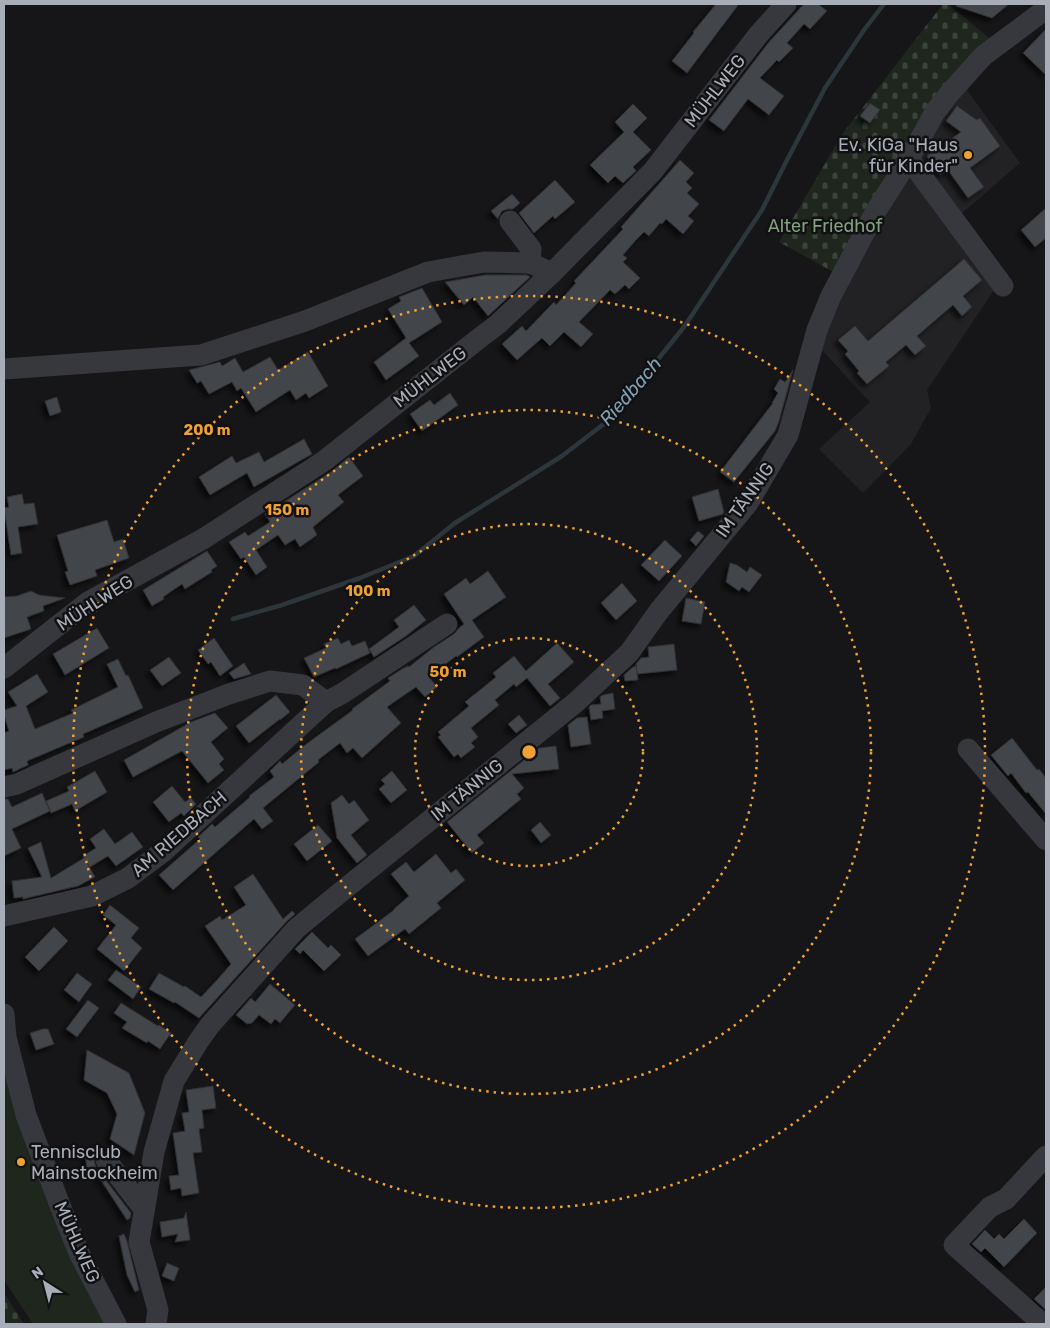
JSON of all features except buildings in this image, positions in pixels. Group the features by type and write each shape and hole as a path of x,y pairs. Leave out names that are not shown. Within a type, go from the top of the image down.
{"street":[{"name":"MÜHLWEG","path":"4,668 88,602 204,539 324,461 498,324 552,273 653,171 759,34 786,4"},
{"name":"IM TÄNNIG","path":"156,1324 158,1310 139,1242 154,1152 174,1081 198,1042 210,1025 296,929 575,703 628,653 659,611 748,503 788,435 816,330 831,296 876,211 909,160 936,112 949,94 983,56 1046,9"},
{"path":"909,160 1004,286"},
{"path":"510,221 531,249 530,263"},
{"path":"4,370 201,355 305,321 428,272 484,262 530,263 552,273"},
{"name":"AM RIEDBACH","path":"4,916 92,896 128,878 164,851 326,702 343,693 447,624"},
{"path":"4,787 16,784 156,722 270,680 303,685 326,702"},
{"path":"968,749 1046,840"},
{"name":"MÜHLWEG","path":"4,1014 6,1036 26,1115 80,1255 116,1324"},
{"path":"1043,1324 954,1245 990,1207 1006,1198 1046,1156"},
{"path":"106,1160 144,1209"}],"shaded area":[{"name":"Ev. KiGa \"Haus für Kinder\"","path":"964,86 1020,163 960,215 924,167 919,146"},
{"path":"909,172 996,287 927,390 931,408 911,444 863,493 819,449 870,402 820,348 822,334"}],"green space":[{"name":"Alter Friedhof","path":"943,4 948,4 992,40 835,273 779,242 843,133"},
{"name":"Tennisclub Mainstockheim","path":"4,1048 109,1324 33,1324 4,1280"},
{"path":"4,1293 24,1324 4,1324"}],"waterway":[{"name":"Riedbach","path":"233,619 282,605 360,578 414,556 455,523 562,456 609,420 684,327 762,210 825,88 884,4"}],"place":[{"name":"Ev. KiGa \"Haus für Kinder\"","path":"968,155"},
{"name":"Tennisclub Mainstockheim","path":"21,1162"}]}
